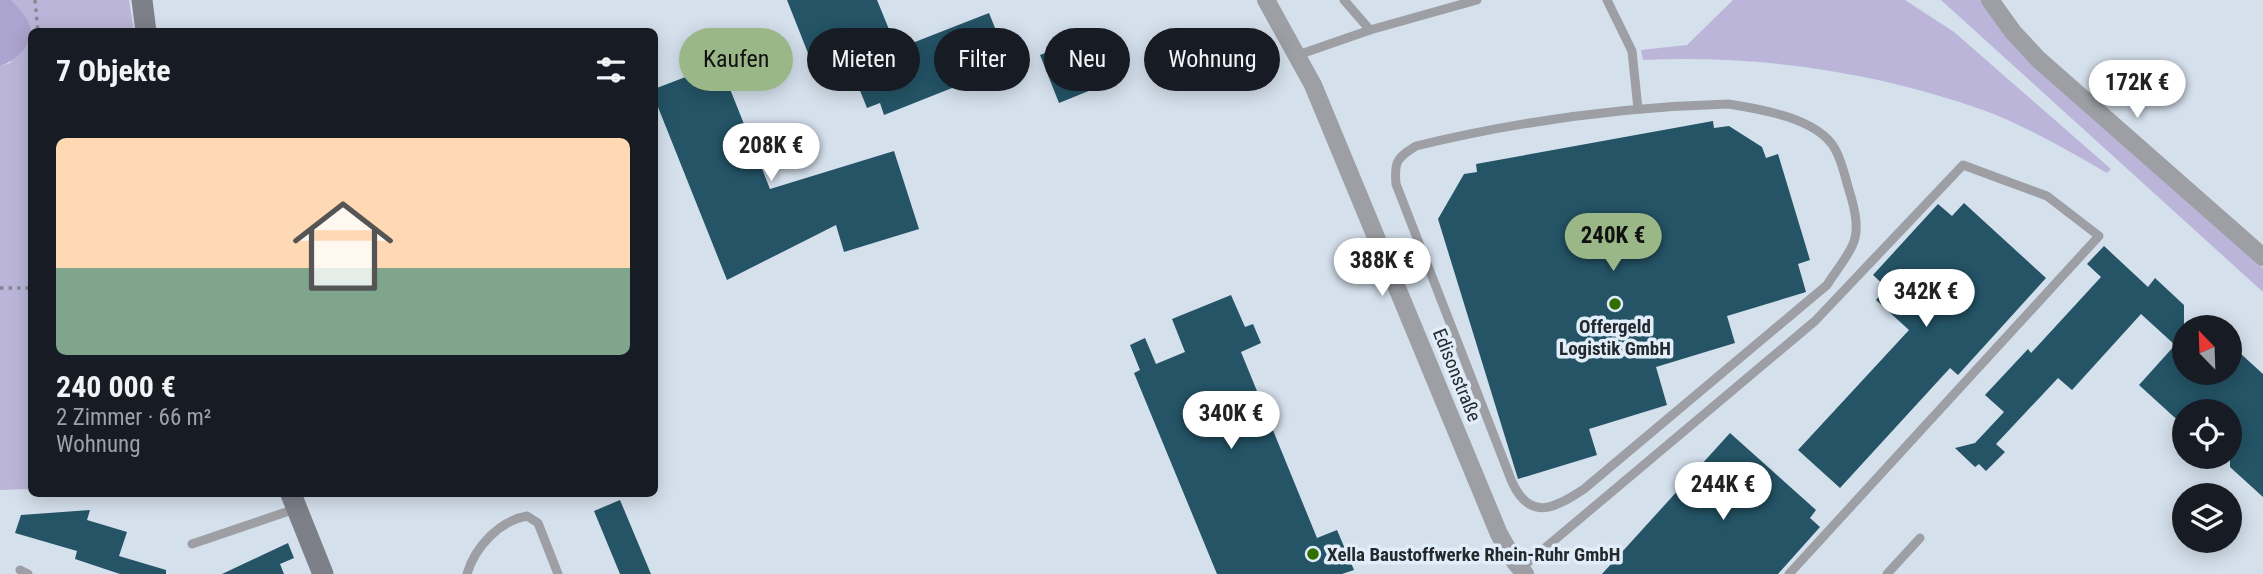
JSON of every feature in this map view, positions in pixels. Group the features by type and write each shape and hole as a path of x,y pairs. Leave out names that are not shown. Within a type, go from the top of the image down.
{"street":[{"path":"142,0 146,28"},
{"name":"Edisonstraße","path":"1266,0 1298,55 1341,150 1499,534 1522,571"},
{"path":"1990,0 2012,32 2038,59 2263,257"},
{"path":"294,501 323,574"}],"lane":[{"path":"1345,0 1370,30"},
{"path":"1298,55 1370,30 1477,0"},
{"path":"1607,0 1632,51 1638,109"},
{"path":"1728,104 1767,110 1818,130 1835,148 1853,202 1856,223 1854,243 1826,285 1805,303 1584,489 1566,502 1538,509 1519,496 1512,482 1396,184 1395,168 1400,156 1429,142 1568,115 1638,109 1728,104"},
{"path":"1522,571 1815,321 1963,164 2047,196 2099,236 1789,574"},
{"path":"192,544 294,501"},
{"path":"467,574 488,538 504,524 527,516 538,523 558,574"},
{"path":"1887,574 1920,538"}],"path":[{"path":"35,0 38,28"},
{"path":"0,288 28,288"}],"shaded area":[{"path":"0,0 11,0 29,23 28,44 12,60 0,66"},
{"path":"11,0 129,0 134,28 28,28 28,489 0,490 0,66 10,63 29,22"},
{"path":"1733,0 1905,0 1954,32 2111,169 2107,173 1999,116 1900,85 1815,68 1772,63 1643,60 1641,50 1687,45"},
{"path":"1941,0 1981,0 2017,49 2039,71 2263,268 2263,292"}],"building":[{"path":"787,0 877,0 888,28 807,28 807,51"},
{"path":"989,13 995,28 951,28"},
{"path":"934,35 934,91 944,91 884,115 880,103 867,108 860,91 920,91 920,40"},
{"path":"679,80 679,91 731,91 770,189 894,151 919,229 844,252 836,225 727,280 658,107 658,87"},
{"path":"1054,91 1089,91 1059,103"},
{"name":"Offergeld Logistik GmbH","path":"1713,121 1714,128 1729,126 1762,147 1766,158 1778,154 1810,260 1798,264 1806,292 1727,316 1735,343 1656,367 1667,405 1589,429 1597,455 1518,479 1438,219 1464,174 1477,172 1476,164"},
{"path":"1964,203 2046,278 1958,375 1950,368 1840,488 1798,450 1909,330 1876,300 1887,288 1873,275 1938,204 1952,216"},
{"path":"2104,246 2148,287 2155,278 2184,305 2184,315 2172,315 2172,342 2141,314 2072,390 2058,378 1996,444 2005,452 1986,471 1979,464 1975,467 1955,448 1975,443 2004,412 1985,395 2028,349 2031,353 2101,277 2087,264"},
{"path":"1231,295 1245,327 1253,324 1261,343 1241,352 1317,538 1337,530 1354,570 1342,574 1217,574 1134,373 1140,370 1130,345 1145,338 1156,364 1185,352 1172,319"},
{"path":"2172,348 2172,385 2242,385 2242,355 2263,374 2263,497 2232,469 2242,469 2242,399 2172,399 2172,415 2139,385"},
{"path":"1730,433 1816,510 1810,518 1820,527 1778,574 1602,574"},
{"path":"620,500 651,574 620,574 594,511"},
{"path":"90,510 87,520 127,532 119,556 166,570 166,574 120,574 75,559 77,551 15,533 21,515"},
{"path":"288,543 294,558 280,564 284,574 222,574"}],"place":[{"name":"Offergeld Logistik GmbH","path":"1615,304"},
{"name":"Xella Baustoffwerke Rhein-Ruhr GmbH","path":"1313,554"}]}
